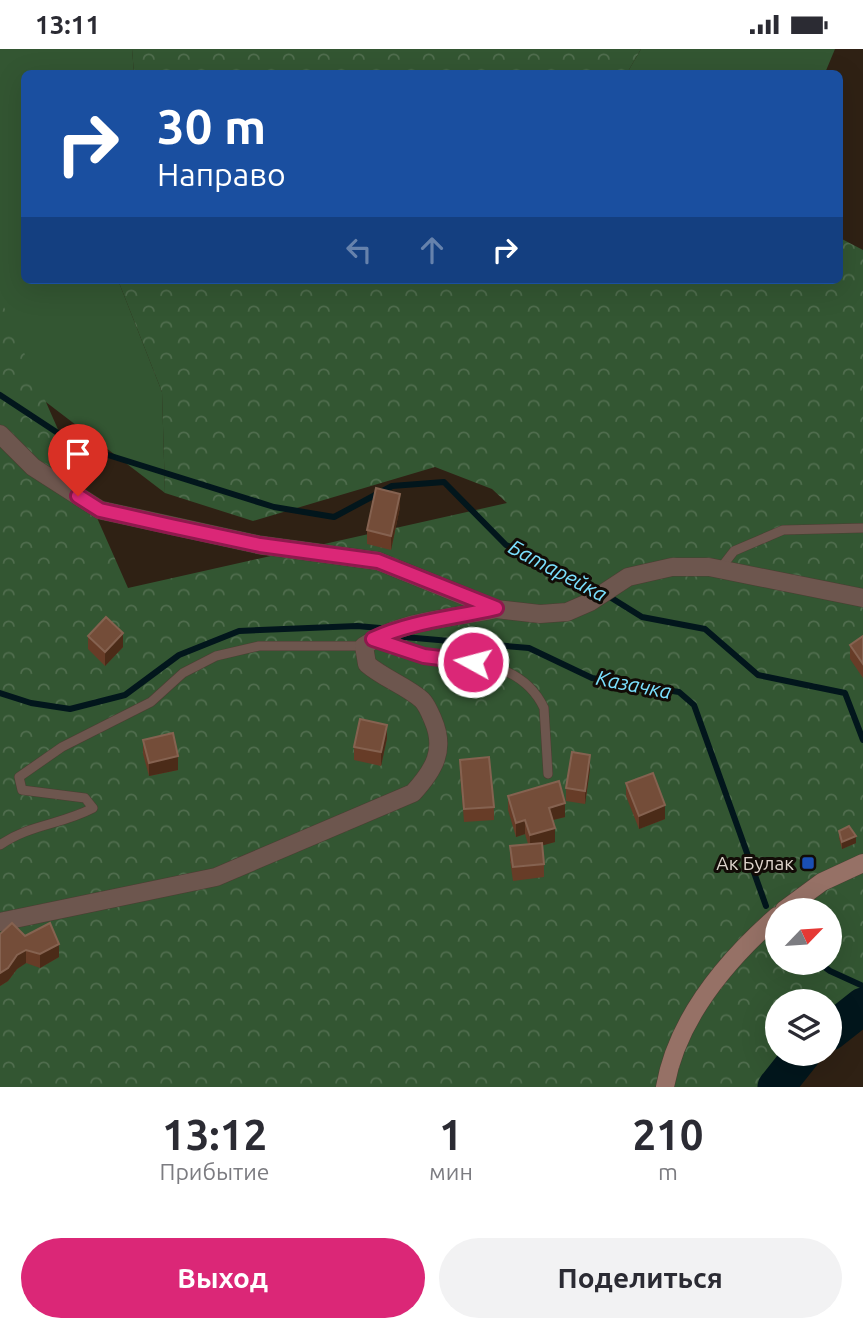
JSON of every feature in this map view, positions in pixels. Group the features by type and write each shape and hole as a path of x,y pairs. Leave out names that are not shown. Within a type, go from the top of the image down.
{"main road":[{"path":"801,898 857,865"},
{"path":"665,1087 684,1034 704,996 745,945 765,927"}],"street":[{"path":"0,434 33,467 100,510 260,545 378,561 496,608 540,614 567,612 590,602 628,577 672,567 720,569 863,598"},
{"path":"0,922 216,877 413,793 429,775 439,756 438,730 423,701 384,679 367,664 369,643 414,623 451,619 496,608"}],"lane":[{"path":"720,569 734,551 783,530 863,528"},
{"path":"0,845 20,831 75,817 93,808 85,798 22,790 19,777 62,747 151,702 183,673 216,656 259,646 369,643 424,656 501,668 521,680 539,698 544,708 548,773"}],"green space":[{"path":"0,49 132,49 134,70 21,70 21,284 120,284 162,392 165,493 0,367"},
{"path":"132,49 641,49 629,70 134,70"},
{"path":"641,49 835,49 826,70 629,70"},
{"path":"843,240 863,250 863,1006 842,1023 842,989 765,989 765,1066 793,1066 776,1087 0,1087 0,298 128,588 507,503 492,489 435,467 253,521 165,493 162,392 120,284 843,284"}],"building":[{"path":"376,488 400,494 391,536 367,530"},
{"path":"106,617 123,633 105,652 88,636"},
{"path":"863,636 863,664 850,645"},
{"path":"360,719 387,725 381,752 354,747"},
{"path":"173,733 178,756 149,763 143,740"},
{"path":"572,752 590,755 585,791 566,788"},
{"path":"489,757 494,807 464,809 460,760"},
{"path":"653,773 665,805 639,816 626,783"},
{"path":"559,781 565,803 549,808 555,828 530,835 525,820 516,823 508,796"},
{"path":"849,826 856,836 842,842 839,831"},
{"path":"542,843 544,864 513,867 510,846"},
{"path":"12,923 25,936 50,923 59,944 40,954 26,950 17,955 8,968 0,973 0,934"}],"waterway":[{"name":"Батарейка","path":"0,395 76,445 274,507 334,517 392,486 444,482 506,545 581,579 642,617 705,629 758,675 845,693 863,740"},
{"name":"Казачка","path":"0,693 31,703 70,709 125,695 179,655 239,631 357,626 380,628"},
{"name":"Казачка","path":"404,637 529,648 592,678 679,692 694,705 765,903"},
{"name":"Казачка","path":"839,975 863,986"},
{"path":"842,1023 863,1006"},
{"path":"776,1087 793,1066"}],"place":[{"name":"Ак Булак","path":"808,863"}],"route":[{"path":"78,496 100,510 171,526 260,545 378,561 496,608 451,619 414,623 373,639 396,650 473,662"}]}
